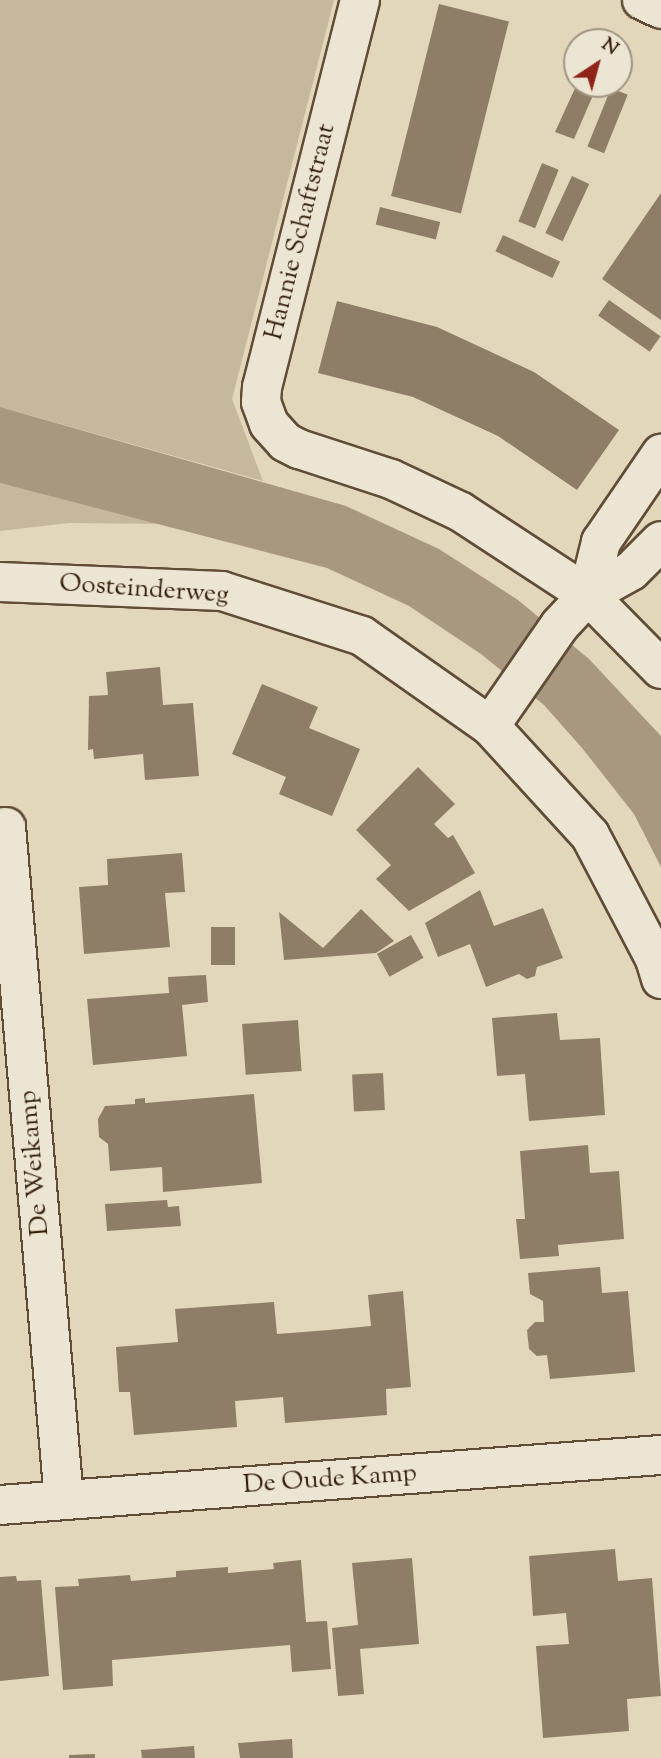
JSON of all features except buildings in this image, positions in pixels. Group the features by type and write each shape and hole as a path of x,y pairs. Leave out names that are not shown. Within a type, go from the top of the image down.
{"street":[{"name":"Hannie Schaftstraat","path":"360,0 262,387 261,402 269,424 285,442 299,449 391,479 461,512 588,595"},
{"path":"642,0 661,9"},
{"path":"588,595 601,542 661,454"},
{"path":"490,726 560,625 588,595 631,571 661,541"},
{"name":"Oosteinderweg","path":"0,582 222,591 362,636 490,726 590,835 655,959 661,979"},
{"path":"588,595 661,669"},
{"name":"De Weikamp","path":"6,827 64,1500"},
{"name":"De Oude Kamp","path":"0,1505 661,1455"}],"shaded area":[{"path":"0,0 334,0 232,399 263,481 0,407"},
{"path":"0,407 346,506 439,549 518,600 589,659 661,736 661,867 634,814 582,748 544,705 481,654 409,606 327,568 0,483"},
{"path":"0,483 163,524 69,523 0,531"}]}
